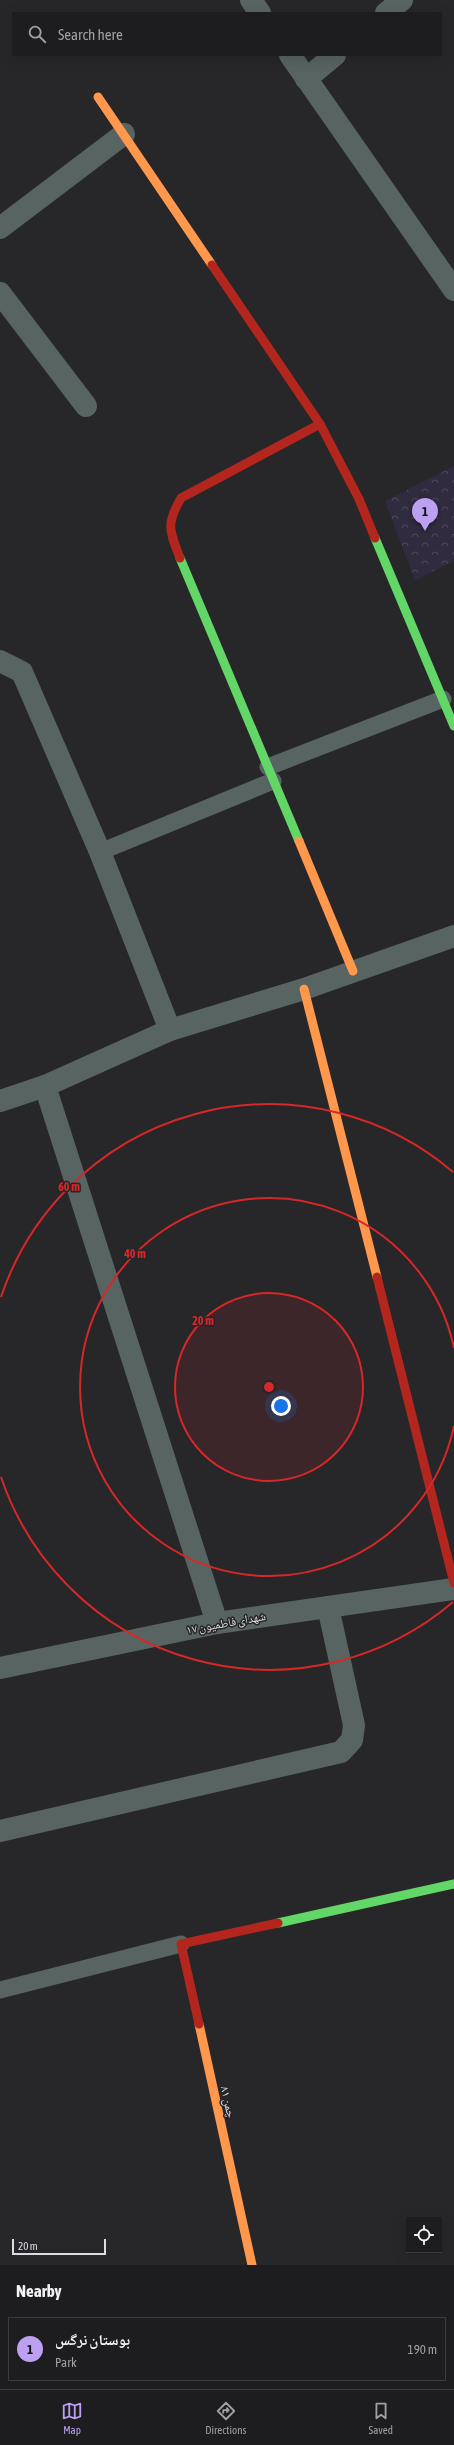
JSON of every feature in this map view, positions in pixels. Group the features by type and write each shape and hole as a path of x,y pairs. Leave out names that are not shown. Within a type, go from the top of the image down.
{"street":[{"path":"251,0 259,12"},
{"path":"387,12 402,0"},
{"path":"291,56 454,290"},
{"path":"306,78 334,56"},
{"path":"98,97 320,424 359,499 454,726"},
{"path":"0,228 124,134"},
{"path":"2,298 86,406"},
{"path":"320,424 180,498 170,517 172,538 353,971"},
{"path":"0,661 22,672 100,852 170,1030"},
{"path":"0,1101 45,1086 170,1030 304,990 353,971 454,936"},
{"path":"304,990 454,1583"},
{"path":"45,1086 217,1623"},
{"name":"شهدای فاطمیون ۱۷","path":"0,1668 217,1623 454,1589"},
{"path":"0,1831 341,1752 352,1740 354,1725 328,1607"},
{"path":"180,1944 454,1884"},
{"name":"چمن ۸۱","path":"180,1944 252,2265"}],"lane":[{"path":"100,852 270,774 443,699"},
{"path":"0,1990 180,1944"}],"green space":[{"path":"454,466 454,561 415,580 385,501"}],"traffic: fast":[{"path":"375,538 454,726"},
{"path":"180,558 299,841"},
{"path":"278,1923 454,1884"}],"traffic: slow":[{"path":"98,97 212,265"},
{"path":"299,841 353,971"},
{"path":"304,989 377,1277"},
{"path":"199,2024 252,2265"}],"traffic: jam":[{"path":"212,265 320,424 359,499 375,538"},
{"path":"180,558 173,540 171,521 181,498 320,424"},
{"path":"377,1277 454,1583"},
{"path":"199,2024 181,1944 278,1923"}],"place":[{"name":"بوستان نرگس","path":"425,531"}]}
